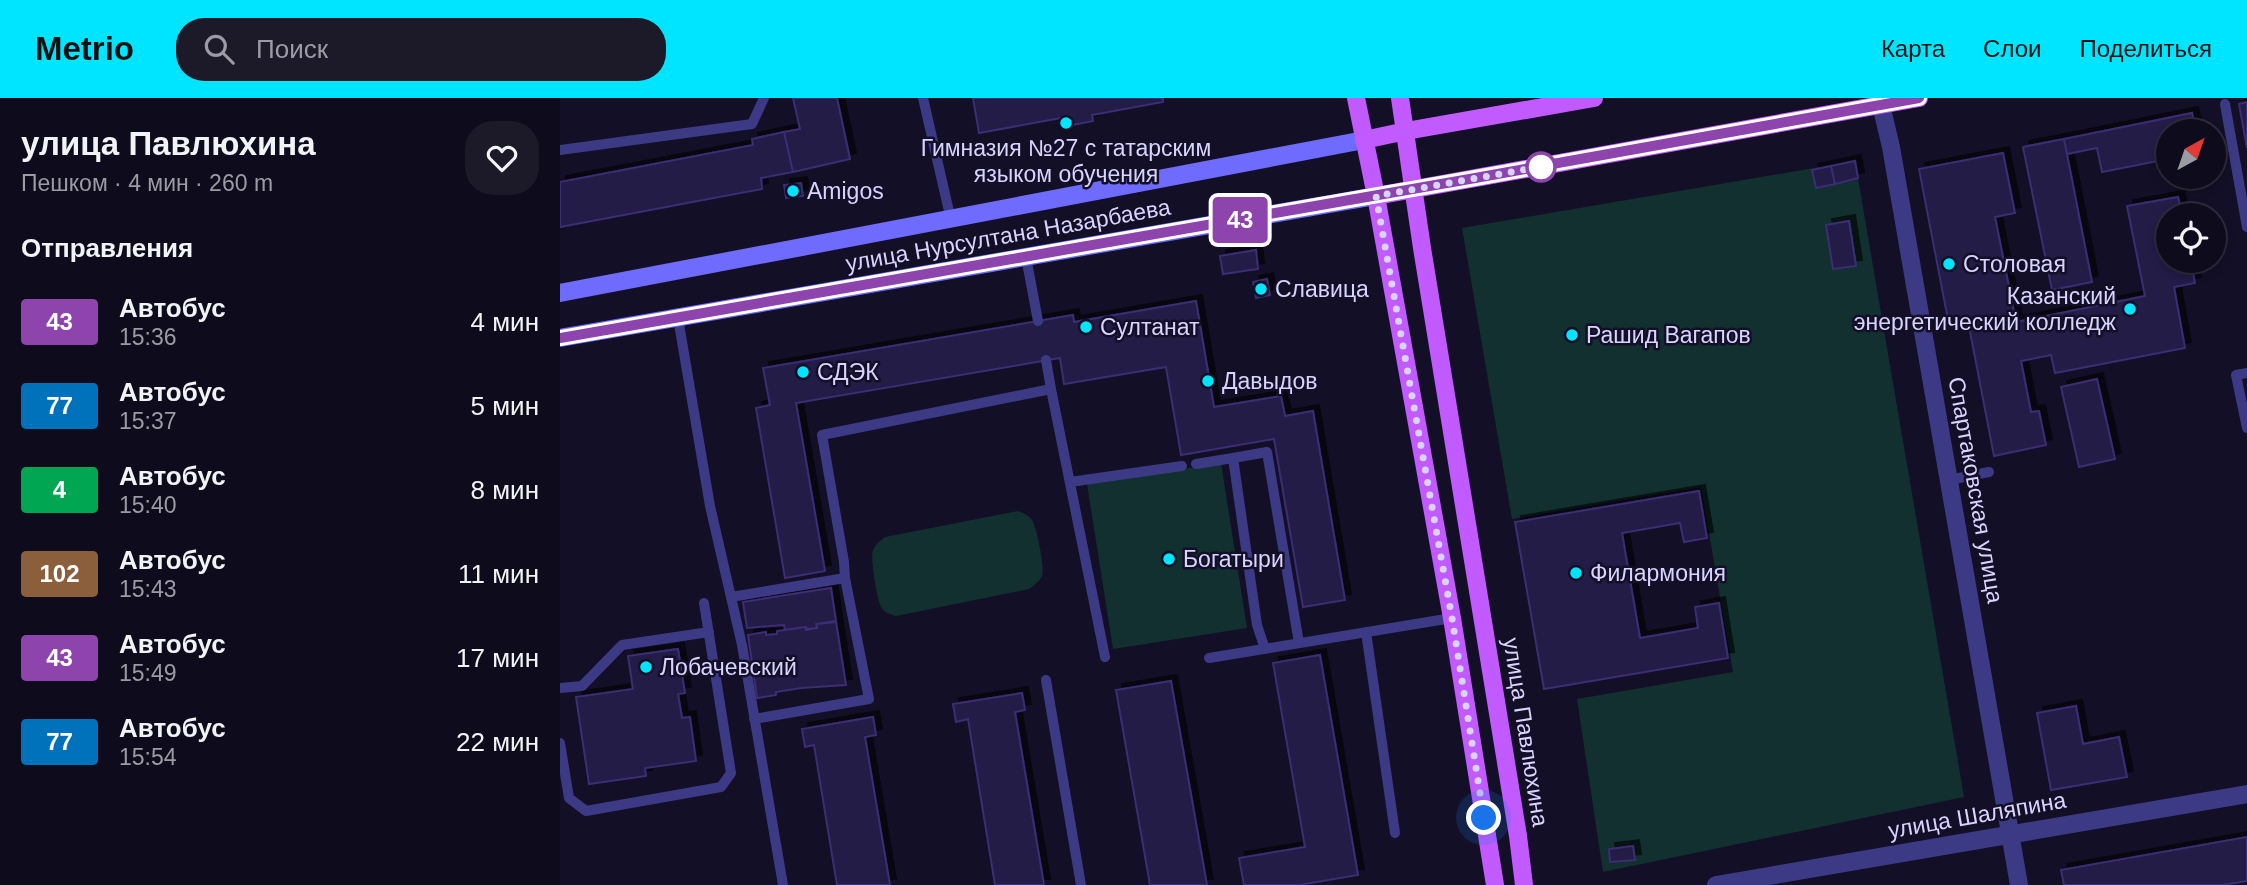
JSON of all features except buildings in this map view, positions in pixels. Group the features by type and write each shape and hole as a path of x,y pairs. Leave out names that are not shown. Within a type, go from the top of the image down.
{"main road":[{"path":"1356,98 1452,618 1495,885"},
{"name":"улица Павлюхина","path":"1400,98 1524,885"},
{"name":"улица Нурсултана Назарбаева","path":"560,293 1364,140 1525,104 1594,98"},
{"name":"улица Нурсултана Назарбаева","path":"560,338 1919,98"}],"street":[{"name":"Спартаковская улица","path":"1881,105 1891,148 2020,885"},
{"name":"улица Шаляпина","path":"1716,885 2247,794"}],"lane":[{"path":"560,150 752,124 764,98"},
{"path":"923,98 951,220"},
{"path":"2225,104 2247,227"},
{"path":"1026,257 1038,321"},
{"path":"678,318 710,506 733,604 731,597"},
{"path":"1046,360 1105,657"},
{"path":"2247,373 2236,374 2247,428"},
{"path":"754,719 869,699 845,578 822,435 1051,389"},
{"path":"1196,464 1267,452 1299,643"},
{"path":"1233,458 1257,625 1265,649"},
{"path":"1070,482 1182,466"},
{"path":"1949,480 1989,472"},
{"path":"731,597 845,578"},
{"path":"731,597 783,885"},
{"path":"560,743 569,798 586,811 721,787 731,773 704,603"},
{"path":"1209,658 1452,618"},
{"path":"560,688 582,686 622,645 709,632"},
{"path":"1366,632 1395,833"},
{"path":"1046,680 1081,885"}],"green space":[{"path":"1855,161 1964,797 1603,872 1577,699 1733,672 1701,487 1512,519 1462,228"},
{"path":"1221,463 1247,628 1113,649 1087,484"},
{"path":"1018,511 1032,520 1041,557 1042,576 1029,589 896,616 881,607 872,554 875,546 885,537"}],"bus line":[{"name":"43","path":"560,338 1919,98"}],"place":[{"name":"Гимназия №27 с татарским языком обучения","path":"1066,123"},
{"name":"Amigos","path":"793,191"},
{"name":"Столовая","path":"1949,264"},
{"name":"Славица","path":"1261,289"},
{"name":"Казанский энергетический колледж","path":"2130,309"},
{"name":"Султанат","path":"1086,327"},
{"name":"Рашид Вагапов","path":"1572,335"},
{"name":"СДЭК","path":"803,372"},
{"name":"Давыдов","path":"1208,381"},
{"name":"Богатыри","path":"1169,559"},
{"name":"Филармония","path":"1576,573"},
{"name":"Лобачевский","path":"646,667"}],"route":[{"path":"1484,818 1452,618 1376,196 1545,166 1541,167"}]}
